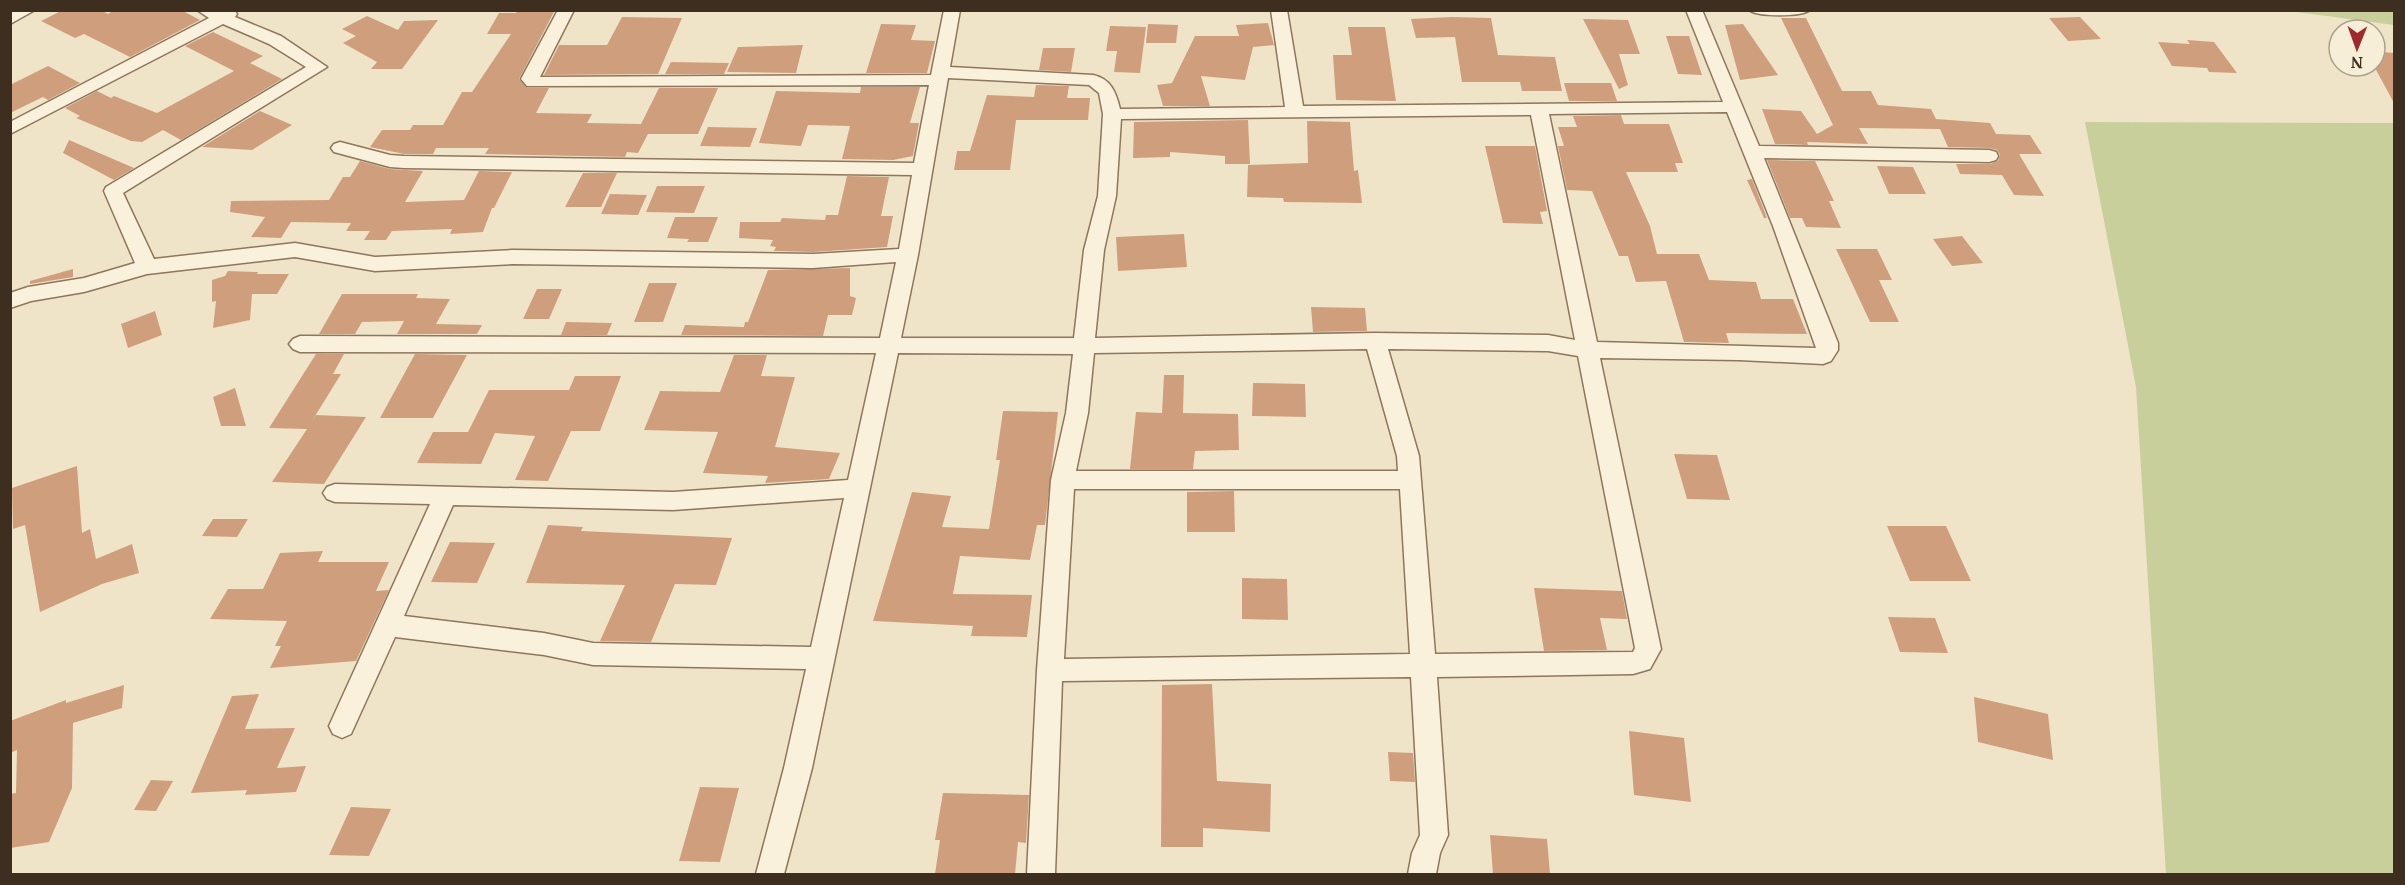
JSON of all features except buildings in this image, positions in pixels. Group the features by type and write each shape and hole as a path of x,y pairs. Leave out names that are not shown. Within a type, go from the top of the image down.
{"street":[{"path":"10,18 27,10"},
{"path":"566,10 530,80 533,82 939,76 1093,80 1107,91 1112,114 1107,196 1094,250 1077,413 1063,480 1050,670 1041,874"},
{"path":"770,874 798,768 908,255 952,10"},
{"path":"1279,10 1295,112"},
{"path":"300,344 1084,346 1375,341 1548,343 1588,350 1739,352 1822,356 1827,350 1827,343 1753,152 1694,10"},
{"path":"1757,10 1802,10"},
{"path":"10,129 221,13 275,40 318,67 113,191 147,267"},
{"path":"1112,114 1734,107"},
{"path":"1050,670 1633,663 1641,661 1648,648 1539,108"},
{"path":"340,148 390,161 405,162 922,169"},
{"path":"1753,152 1989,156"},
{"path":"10,302 28,294 84,285 147,267 295,250 375,264 513,256 813,261 908,255"},
{"path":"1375,341 1408,456 1412,480 1434,835 1426,853 1422,874"},
{"path":"1063,480 1412,480"},
{"path":"335,493 673,501 858,488"},
{"path":"342,726 446,495"},
{"path":"387,625 544,644 593,654 822,658"}],"green space":[{"path":"2289,11 2394,11 2394,25 2387,24 2387,18 2342,18"},
{"path":"2085,122 2394,123 2394,874 2166,874 2136,387"}]}
